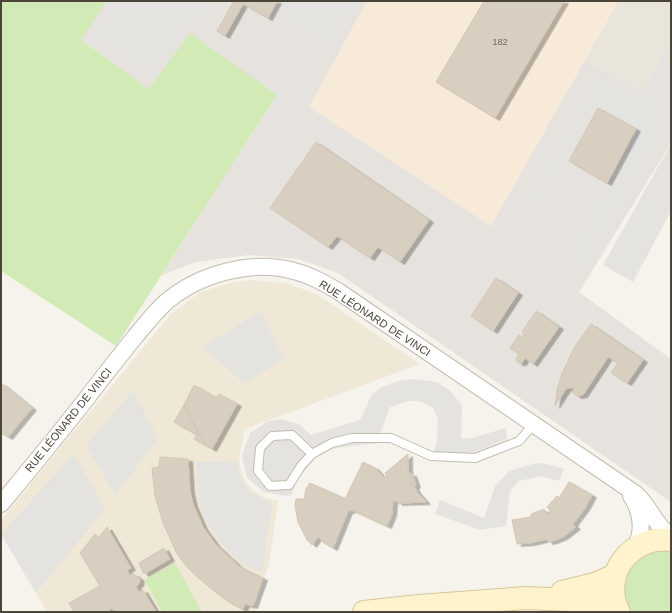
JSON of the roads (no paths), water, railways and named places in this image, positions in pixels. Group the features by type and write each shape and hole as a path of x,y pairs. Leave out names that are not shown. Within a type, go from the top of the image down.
{"street":[{"name":"RUE LÉONARD DE VINCI","path":"1,504 65,427 124,350 158,310 174,296 194,284 220,274 246,268 265,267 282,268 305,274 327,285 534,424 622,486 636,494 644,501 661,528 671,536"},
{"name":"RUE LÉONARD DE VINCI","path":"622,486 634,500 639,512 640,533 635,548"},
{"path":"618,611 613,593 615,575 624,558 635,548 652,540 671,540"},
{"path":"364,612 405,607 526,598 584,588 600,583 615,575"},
{"path":"526,598 593,602 606,605 618,611"}],"lane":[{"path":"312,454 292,435 272,436 260,448 258,471 270,486 289,485 301,466 312,454 332,443 352,438 391,438 431,456 475,458 519,441 534,424"}]}
